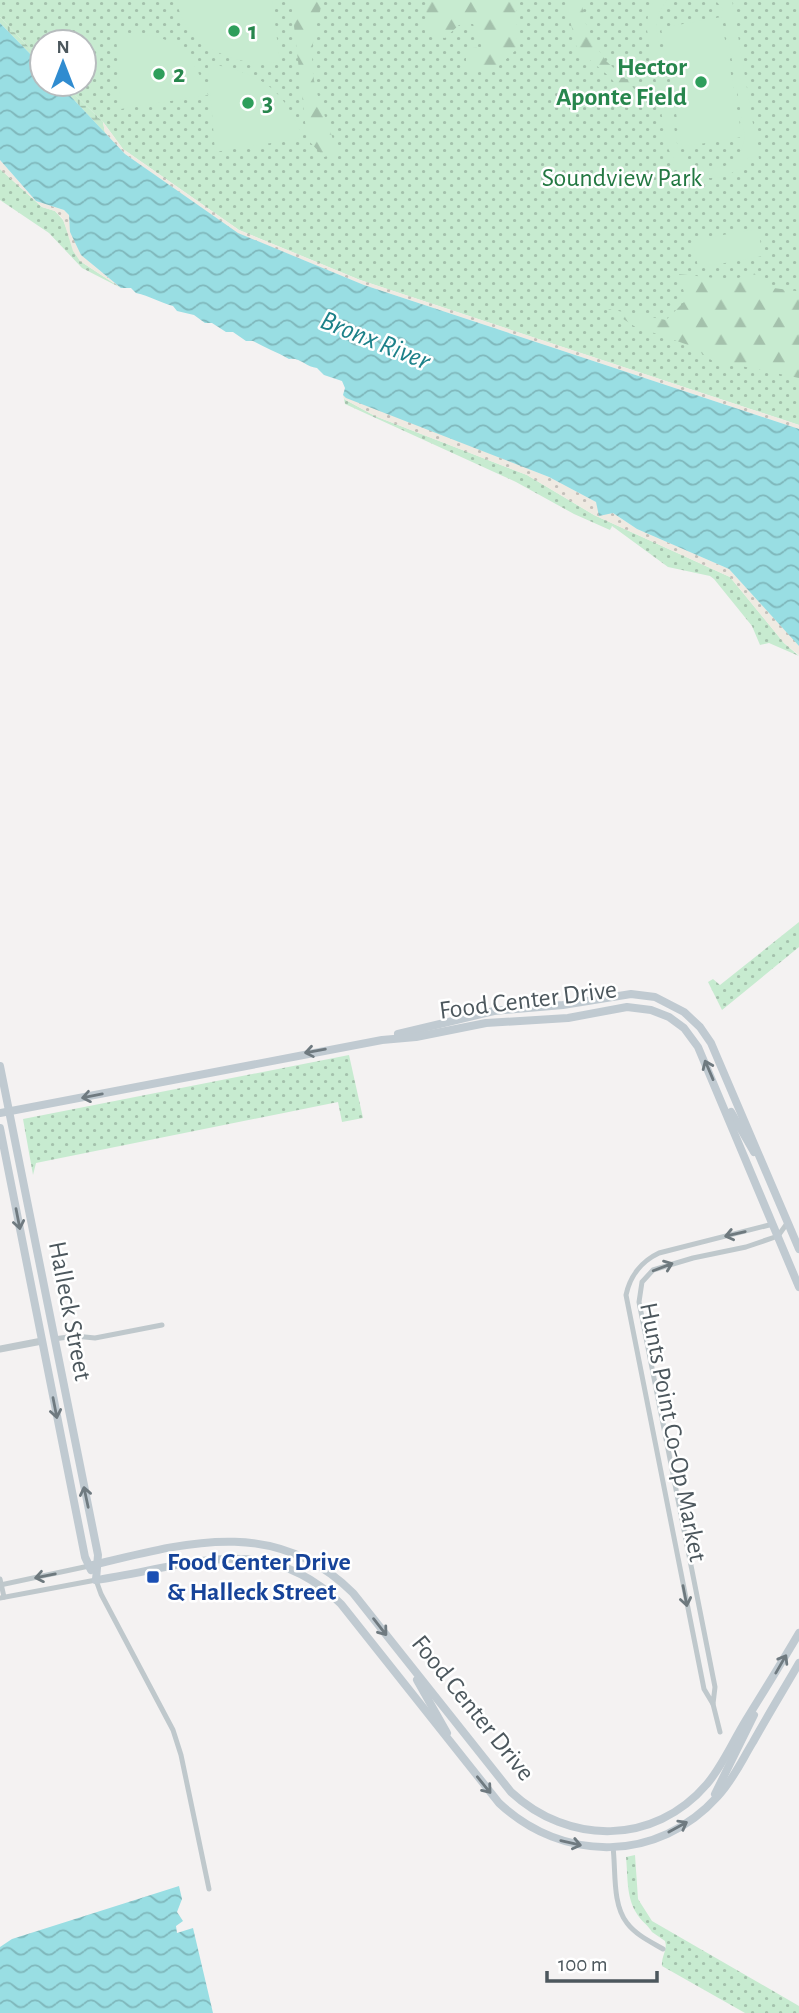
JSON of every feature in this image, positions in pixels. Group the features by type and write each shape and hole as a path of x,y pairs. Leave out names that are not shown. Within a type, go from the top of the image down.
{"main road":[{"name":"Food Center Drive","path":"382,1040 415,1029 508,1009 563,1005 622,994 655,997 684,1012 706,1034 799,1249"},
{"name":"Food Center Drive","path":"0,1113 471,1025 568,1018 627,1007 643,1008 669,1017 689,1034 698,1047 799,1287"},
{"name":"Halleck Street","path":"0,1066 98,1555 93,1565 85,1557 0,1128"},
{"path":"718,1091 747,1143 762,1162"},
{"path":"42,1341 54,1339"},
{"name":"Food Center Drive","path":"93,1565 222,1541 251,1541 279,1547 307,1558 343,1583 520,1800 540,1815 562,1824 598,1832 646,1825 689,1801 713,1775 799,1633"},
{"name":"Food Center Drive","path":"96,1580 223,1557 262,1560 299,1573 341,1604 499,1803 531,1828 570,1844 597,1848 632,1844 665,1834 688,1822 709,1805 734,1774 799,1663"},
{"path":"93,1565 96,1580"},
{"path":"404,1657 456,1750"},
{"path":"709,1805 762,1696"}],"street":[{"path":"778,1236 788,1222"},
{"name":"Hunts Point Co-Op Market","path":"720,1732 713,1704 704,1689 626,1295 633,1276 642,1263 652,1256 670,1249 773,1224"},
{"name":"Hunts Point Co-Op Market","path":"713,1704 715,1687 639,1302 639,1290 642,1282 653,1270 746,1247 778,1236"},
{"path":"54,1339 75,1336 95,1338 162,1325"},
{"path":"0,1349 42,1341"},
{"path":"93,1565 0,1583 2,1597 96,1580 173,1730 181,1755 209,1889"},
{"path":"614,1847 617,1897 622,1914 632,1928 663,1950"}],"green space":[{"name":"Soundview Park","path":"0,0 799,0 799,425 360,280 239,230 123,149 103,122 78,98 98,98 98,28 28,28 28,46 0,17"},
{"name":"1","path":"176,0 272,0 280,62 247,61 215,51 190,30"},
{"path":"291,0 324,0 314,35 313,72 337,153 324,157 307,139"},
{"path":"427,0 516,0 517,49 492,72 466,70 466,56 472,48 482,47 473,24 459,25 445,38 425,35"},
{"path":"565,0 581,0 588,34 606,61 629,82 640,97 635,113 611,78 577,49"},
{"path":"654,0 667,0 659,12 656,27 678,149 693,165 713,169 725,166 735,159 741,151 745,137 725,20 722,8 715,0 732,0 759,159 750,161 749,157 740,168 729,174 704,178 682,168 673,158 667,145 647,30 648,13"},
{"path":"0,17 28,46 28,52 0,23"},
{"name":"Hector Aponte Field","path":"721,17 742,137 682,147 661,28"},
{"name":"2","path":"116,33 150,36 175,45 193,64 208,95 121,109"},
{"name":"3","path":"208,63 242,72 268,86 287,106 303,138 215,152"},
{"path":"72,98 78,98 103,122 105,133"},
{"path":"0,169 42,207 55,211 63,220 80,261 121,288 82,268 49,233 0,200"},
{"path":"758,229 763,256 698,268 693,240"},
{"path":"754,273 766,287 799,293 799,378 717,364 691,346 634,326 608,309 666,320 686,300 679,274 732,280"},
{"path":"344,399 375,416 527,475 594,515 730,577 784,643 799,656 769,643 760,645 752,626 710,576 668,567 612,526 610,530 574,514 516,482 345,404"},
{"path":"799,922 799,947 722,1010 708,982 713,979 720,985"},
{"path":"349,1055 363,1118 342,1122 338,1102 36,1163 33,1175 23,1119"},
{"path":"635,1855 638,1899 652,1921 799,2006 799,2013 745,2013 662,1966 665,1941 652,1932 639,1916 629,1894 626,1857"}],"sand":[{"path":"103,122 123,149 239,230 360,280 799,425 799,429 364,285 237,233 125,154 105,133"},
{"path":"0,160 36,201 64,210 69,215 74,240 79,249 93,265 121,288 80,261 73,251 63,219 55,211 42,207 0,169"},
{"path":"343,395 549,477 596,502 637,529 729,569 796,642 799,655 784,643 730,577 594,515 527,475 375,416 344,399"}],"water":[{"name":"Bronx River","path":"0,23 28,52 28,98 72,98 125,154 238,233 364,285 799,429 799,646 729,569 637,529 613,513 599,516 596,502 549,477 346,398 343,395 345,388 342,381 324,375 317,368 296,359 289,359 253,341 246,341 233,332 226,332 194,315 177,311 173,306 136,293 131,288 121,288 81,255 70,232 69,215 64,210 36,201 0,160"},
{"path":"179,1886 182,1899 177,1912 183,1921 176,1926 177,1933 193,1928 213,2013 0,2013 0,1947 12,1939"}],"place":[{"name":"1","path":"234,31"},
{"name":"2","path":"159,74"},
{"name":"Hector Aponte Field","path":"701,82"},
{"name":"3","path":"248,103"},
{"name":"Food Center Drive & Halleck Street","path":"153,1577"}]}
